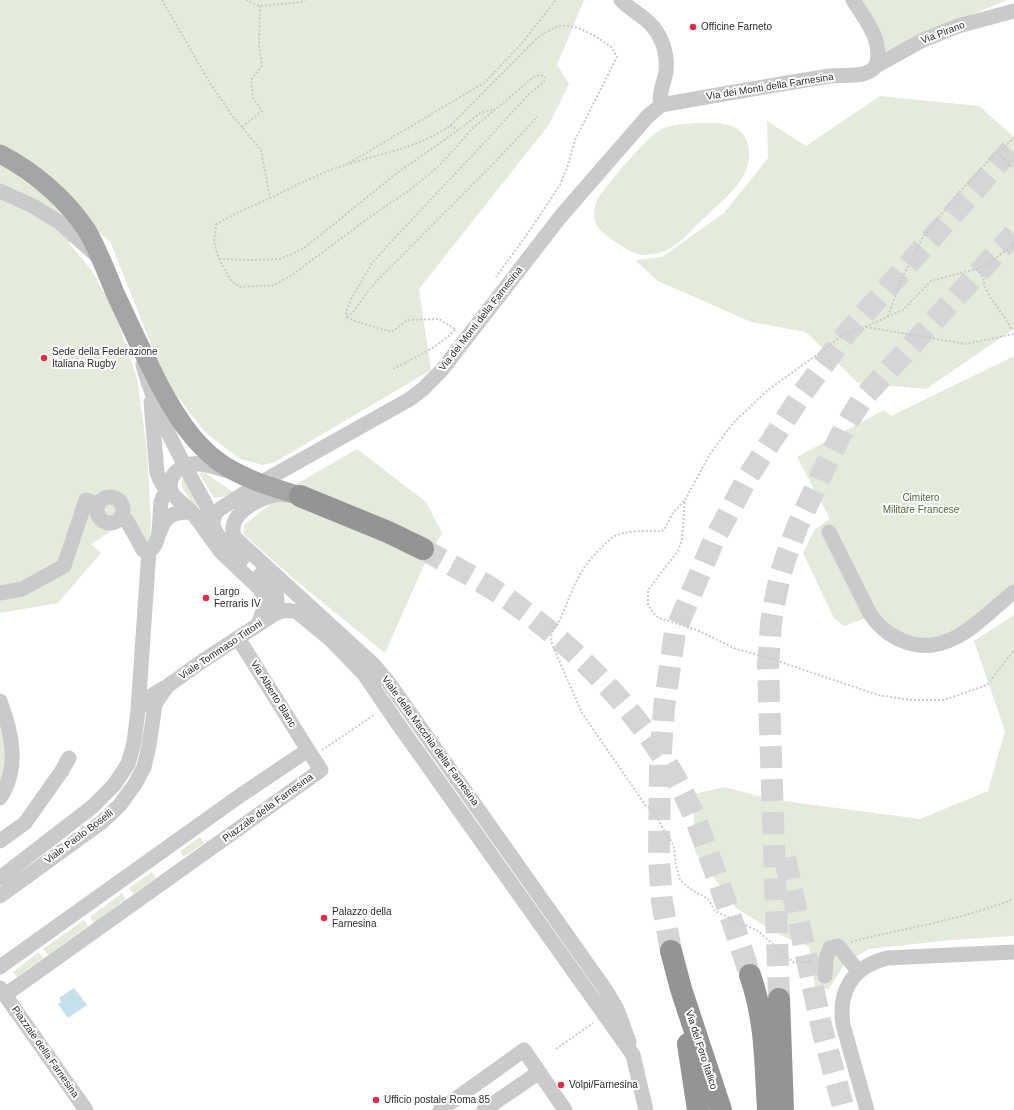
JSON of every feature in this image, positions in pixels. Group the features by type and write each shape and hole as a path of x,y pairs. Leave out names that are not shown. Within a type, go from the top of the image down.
{"highway":[{"path":"300,496 388,532 423,549"},
{"path":"671,951 681,989 698,1110"},
{"path":"750,975 756,990 762,1020 768,1110"},
{"name":"Via del Foro Italico","path":"681,989 721,1110"},
{"path":"779,999 783,1110"}],"main road":[{"path":"0,154 29,172 66,205 87,230 139,345 170,403 192,436 219,462 240,474 260,483 300,496"}],"street":[{"path":"621,0 646,20 657,33 663,46 666,66 660,100 661,105"},
{"path":"852,0 875,36 878,50 876,66"},
{"name":"Via Pirano","path":"876,66 922,40 958,26 1014,11"},
{"name":"Via dei Monti della Farnesina","path":"213,521 215,514 220,509 260,483 404,402 430,383 561,216 647,117 661,105 830,76 863,74 873,70 876,66"},
{"path":"0,191 33,206 59,222 102,261"},
{"path":"139,345 150,389 157,472 160,481 169,489 178,501 192,512 217,547 263,593 265,607 258,624"},
{"path":"150,389 184,466 203,499 213,521 216,532 229,547 273,586 278,602 275,613"},
{"path":"158,537 161,502 169,489 174,474 184,466 200,464 240,474"},
{"name":"Viale della Macchia della Farnesina","path":"300,496 276,495 257,502 237,516 232,529 234,536 238,542 374,665 396,691 614,1003 623,1022 633,1055 646,1110"},
{"path":"0,593 22,588 64,566 86,500 98,505 104,499 116,499 122,506 124,520 141,548 145,550 149,550 156,544 162,524 168,517 176,513 192,512"},
{"path":"829,532 874,619 889,634 909,643 924,646 946,643 966,631 1014,592"},
{"name":"Viale Paolo Boselli","path":"0,878 92,807 114,785 128,764 134,743 138,710 149,550"},
{"name":"Viale della Macchia della Farnesina","path":"275,613 289,610 297,612 337,646 364,674 633,1055"},
{"name":"Viale Tommaso Tittoni","path":"166,687 275,613"},
{"name":"Via Alberto Blanc","path":"238,638 310,753"},
{"path":"138,710 142,702 166,687"},
{"name":"Viale Paolo Boselli","path":"0,896 102,822 119,806 135,784 144,767 149,746 155,704 166,687"},
{"path":"396,691 415,747"},
{"path":"0,701 10,734 12,749 12,764 8,780 0,798"},
{"path":"0,967 241,795 310,753"},
{"name":"Piazzale della Farnesina","path":"86,1110 2,992 321,770 310,753"},
{"path":"0,842 26,823 69,758"},
{"path":"241,795 256,816"},
{"path":"825,976 826,959 830,948 838,946 858,972"},
{"path":"867,1110 845,1033 841,1006 844,994 849,984 858,972 871,963 893,958 1014,952"},
{"path":"440,1110 524,1050 565,1110"},
{"path":"484,1110 538,1072"}],"path":[{"path":"162,0 210,83 261,150 270,198"},
{"path":"246,0 260,6 301,2 305,0"},
{"path":"346,165 484,83 522,43 556,0"},
{"path":"242,127 262,112 253,98 251,80 262,66 259,46 260,6"},
{"path":"455,329 439,319 407,320 392,332 355,321 348,317 346,312 351,299 373,262 528,95 544,82 545,78 543,75 535,76 472,129 439,166 411,189 370,217 292,275 274,286 241,287 232,282 220,259 214,242 216,225 228,216 346,165 411,146 438,134 450,126 537,38 550,30 564,25 581,29 596,36 612,48 617,58 574,140 568,165 560,185 528,233 495,277"},
{"path":"220,259 280,259 304,249 397,172 457,131 480,113 497,108"},
{"path":"348,317 371,287 496,161 538,116"},
{"path":"450,126 454,127 457,131"},
{"path":"888,316 904,276 923,237 956,196 998,152 1014,138"},
{"path":"998,152 1008,165 1014,167"},
{"path":"826,959 794,963 758,931 715,911 708,899 690,889 680,880 672,842 653,810 646,806 582,713 552,644 552,631 556,627 561,617 576,580 584,566 592,557 604,544 619,534 653,531 660,532 664,530 673,513 685,500 710,454 733,423 768,390 844,334 865,327 903,310 931,280 976,269 988,264 1014,244"},
{"path":"976,269 982,274 986,290 1002,312 1011,328 1014,329"},
{"path":"393,369 430,351 444,341 459,326"},
{"path":"865,327 966,344 1014,334"},
{"path":"685,500 682,540 678,550 648,590 648,604 652,613 659,618 697,630 736,649 766,657 878,695 911,700 944,700 987,684 1014,650"},
{"path":"310,753 374,715"},
{"path":"838,946 868,936 901,930 992,908 1014,899"},
{"path":"556,1049 593,1023"}],"green space":[{"path":"0,0 584,0 557,65 569,84 548,126 419,289 431,370 275,462 263,465 240,459 206,433 174,392 156,357 110,241 43,191 59,206 79,233 69,243 92,271 116,315 137,379 147,449 151,522 150,538 148,542 145,541 130,519 91,544 101,553 58,603 0,613"},
{"path":"856,0 1007,0 913,39 882,56"},
{"path":"880,96 979,106 1014,137 1014,329 926,389 858,383 806,332 751,322 658,281 635,260 662,257 724,213 768,158 767,121 806,146"},
{"path":"719,123 733,127 744,135 749,154 748,165 743,176 728,196 683,239 669,249 654,254 642,255 632,252 619,245 599,229 597,225 594,218 594,211 597,200 629,160 657,132 664,128 676,125"},
{"name":"Cimitero Militare Francese","path":"1014,356 1014,584 961,627 939,637 926,639 911,637 889,627 876,614 844,626 834,618 803,553 815,529 830,519 797,457 884,410 891,416"},
{"path":"357,449 426,502 442,533 424,565 385,653 294,579 244,535 244,525 293,486"},
{"path":"204,472 233,492 226,496 214,498 200,475"},
{"path":"184,477 199,505 195,506 185,492 182,484"},
{"path":"1014,615 1014,936 951,940 869,949 846,962 829,989 815,987 809,947 778,934 736,908 695,852 693,794 725,787 769,799 920,819 988,791 1005,731 974,641"},
{"path":"0,714 8,745 0,789"},
{"path":"200,837 204,843 184,857 180,851"},
{"path":"152,872 156,878 133,894 129,888"},
{"path":"122,893 126,899 94,923 90,917"},
{"path":"84,920 88,926 48,955 43,949"},
{"path":"39,952 43,958 17,977 13,972"}],"water":[{"path":"74,988 87,1005 68,1018 58,1004 61,1002 59,998"}],"tunnel":[{"path":"671,951 662,902 659,858 660,764 664,708 675,632 714,540 749,475 802,394 847,333 1014,146"},
{"path":"779,999 768,666 771,623 780,576 798,525 829,458 846,425 863,398 1014,234"},
{"path":"423,549 494,590 542,625 592,670 638,721 675,777 690,807 718,880 750,975"},
{"path":"785,858 822,1029 844,1110"}],"place":[{"name":"Officine Farneto","path":"693,27"},
{"name":"Sede della Federazione Italiana Rugby","path":"44,358"},
{"name":"Largo Ferraris IV","path":"206,598"},
{"name":"Palazzo della Farnesina","path":"324,918"},
{"name":"Volpi/Farnesina","path":"561,1085"},
{"name":"Ufficio postale Roma 85","path":"376,1100"}]}
